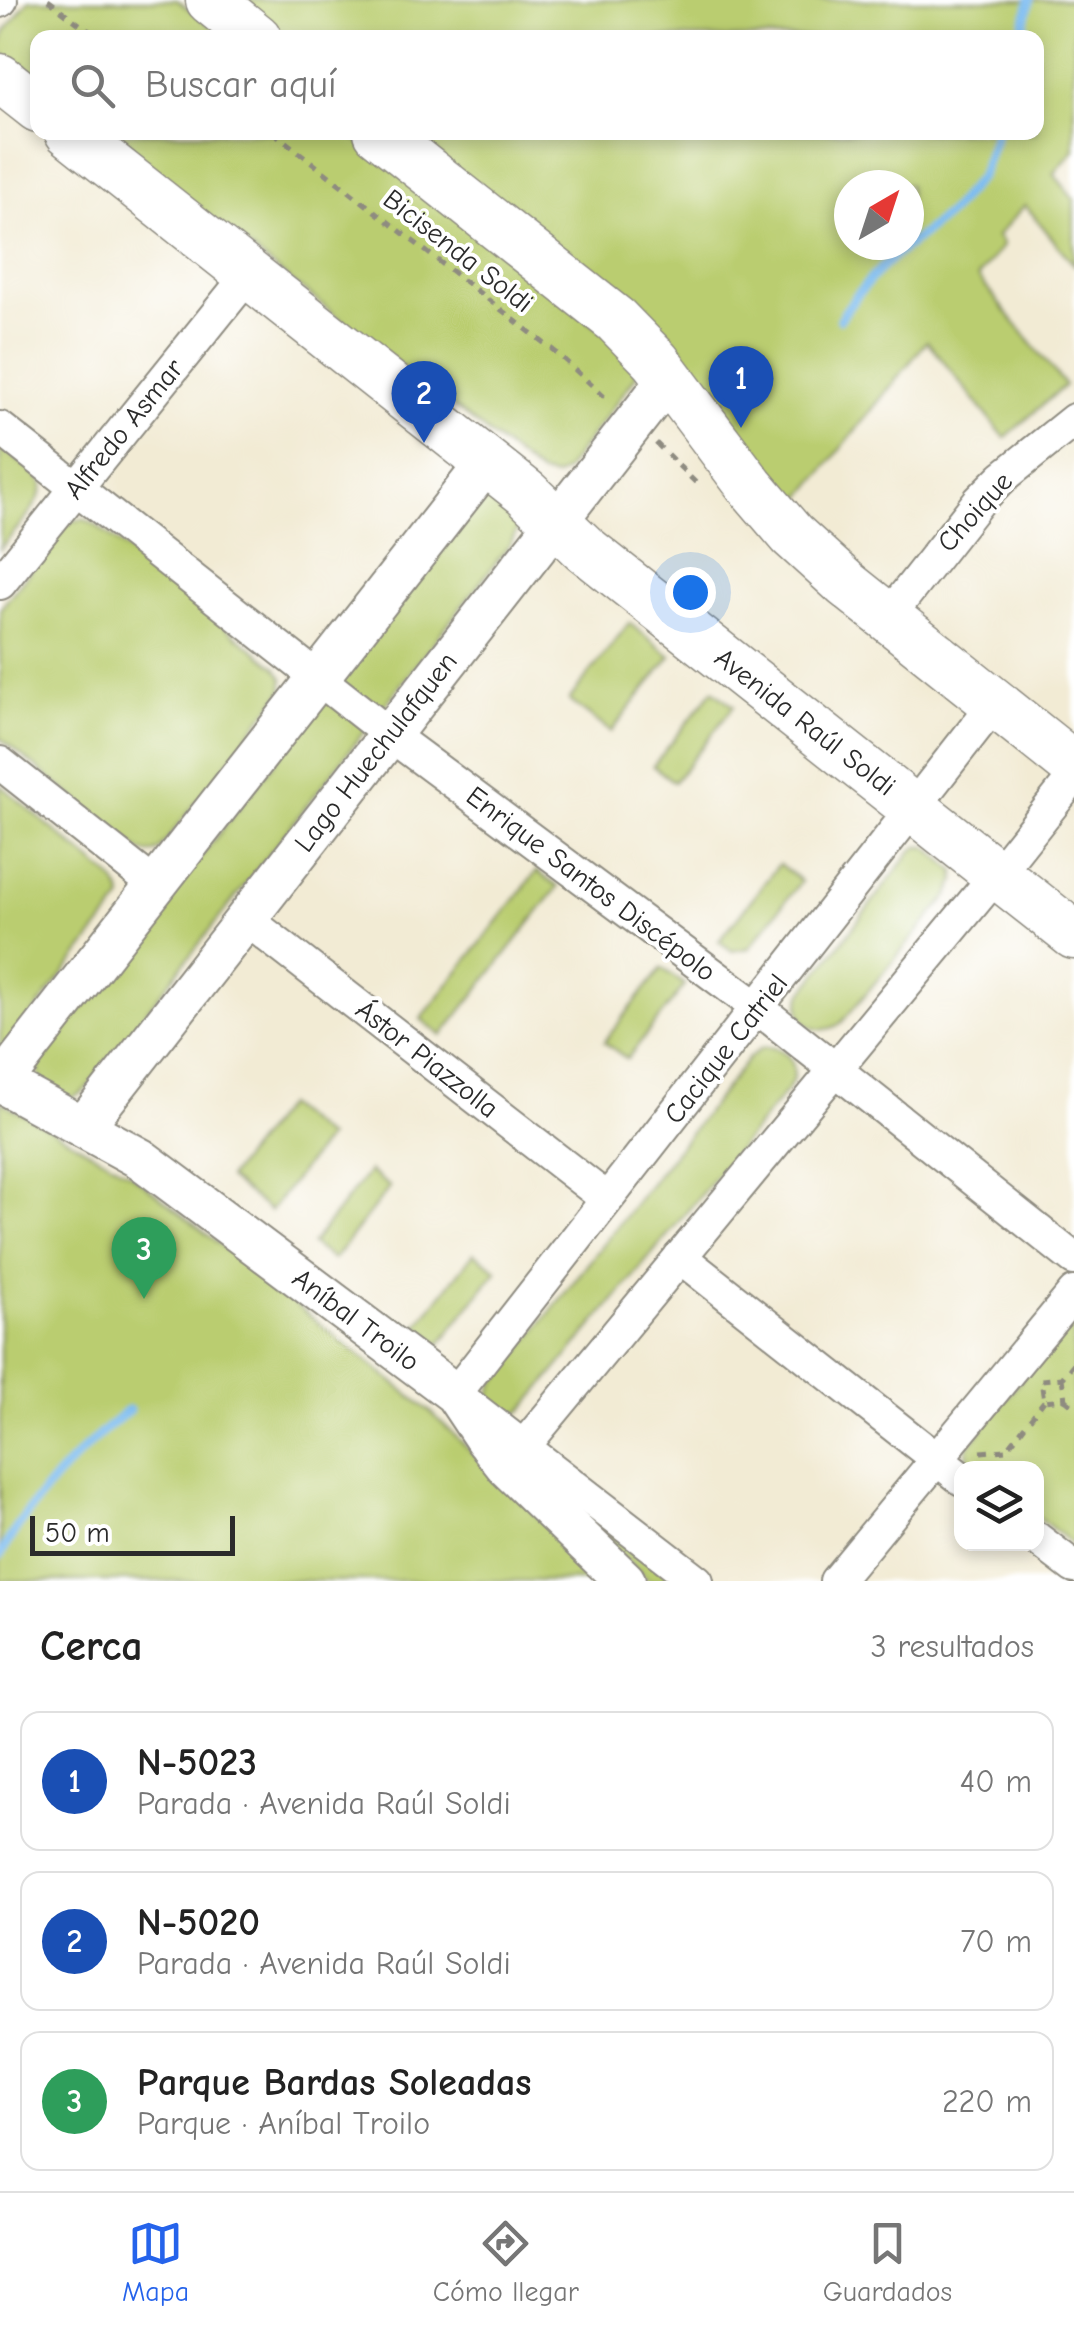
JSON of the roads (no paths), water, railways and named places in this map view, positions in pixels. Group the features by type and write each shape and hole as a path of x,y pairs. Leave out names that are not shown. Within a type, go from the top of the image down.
{"main road":[{"path":"210,0 247,30"},
{"path":"0,78 30,102"},
{"name":"Avenida Raúl Soldi","path":"79,140 526,493 585,549 1074,934"},
{"path":"388,140 602,308 644,346 792,535 1074,766"}],"street":[{"name":"Alfredo Asmar","path":"0,583 248,274"},
{"name":"Lago Huechulafquen","path":"84,1126 670,378"},
{"name":"Choique","path":"888,617 979,500 1074,420"},
{"path":"0,428 318,678"},
{"path":"0,1082 487,462"},
{"name":"Enrique Santos Discépolo","path":"318,678 758,1008 1074,1259"},
{"name":"Cacique Catriel","path":"455,1394 995,703"},
{"path":"0,763 156,886"},
{"path":"524,1446 1074,777"},
{"name":"Ástor Piazzolla","path":"246,919 607,1199"},
{"name":"Aníbal Troilo","path":"0,1082 84,1126 168,1178 697,1581"},
{"path":"680,1257 956,1461"},
{"path":"960,1461 1074,1293"},
{"path":"455,1394 508,1467 625,1581"},
{"path":"836,1581 954,1468"},
{"path":"1044,1544 1074,1567"}],"waterway":[{"path":"1023,30 1030,0"},
{"path":"924,233 950,212 981,175 993,140"},
{"path":"840,319 890,260"},
{"path":"0,1556 26,1514 57,1476 129,1410"}],"place":[{"name":"N-5023","path":"741,428"},
{"name":"N-5020","path":"424,443"},
{"name":"Parque Bardas Soleadas","path":"144,1299"}]}
